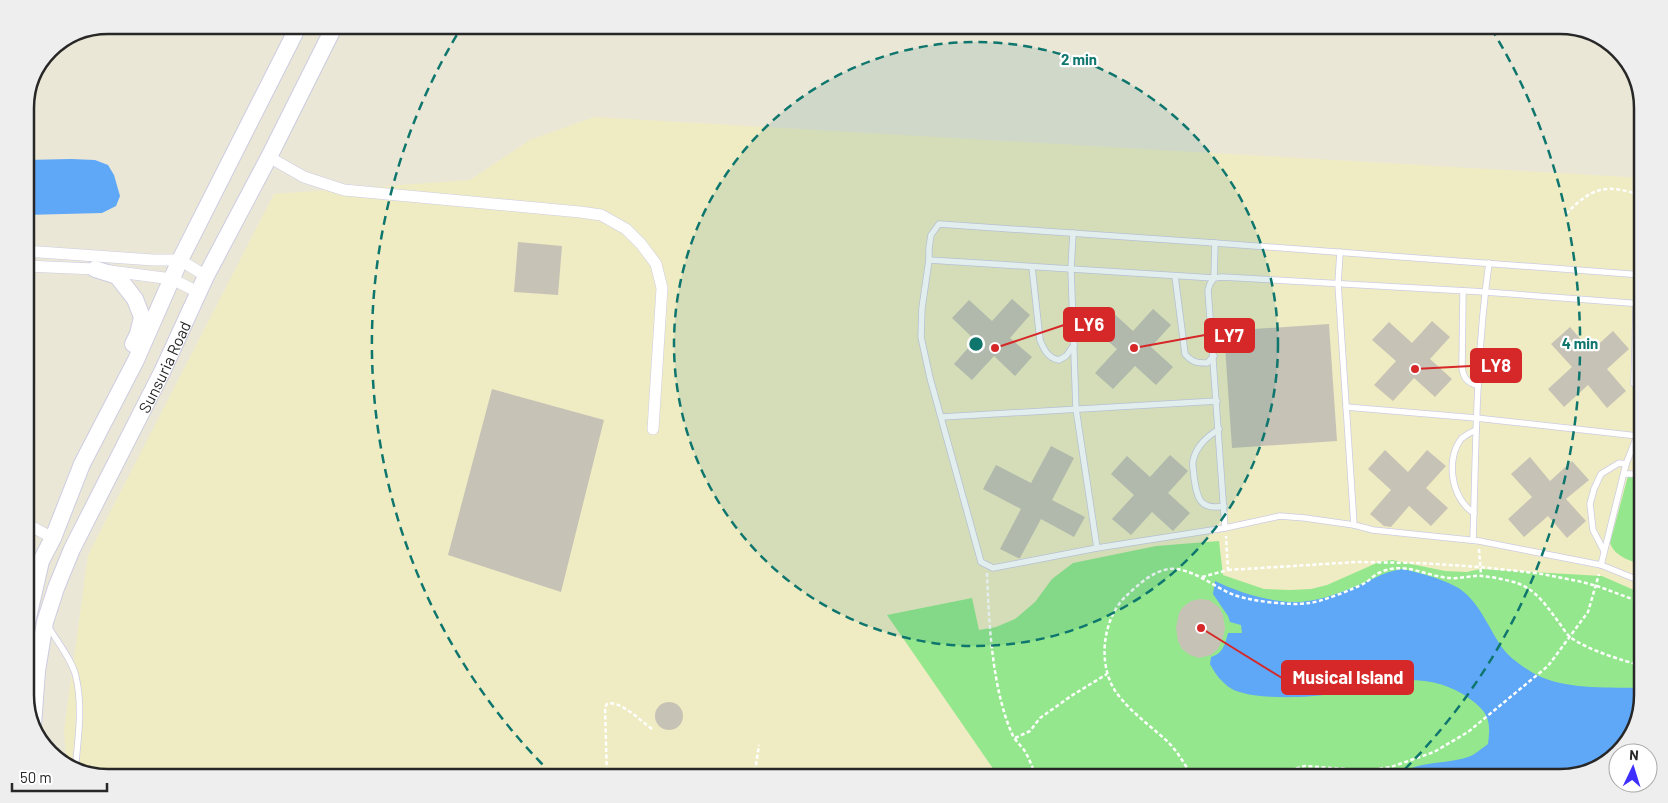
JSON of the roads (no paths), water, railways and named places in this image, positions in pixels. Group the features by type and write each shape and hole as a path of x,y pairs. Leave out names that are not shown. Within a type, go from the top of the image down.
{"street":[{"name":"Sunsuria Road","path":"34,592 41,561 53,538 82,464 136,360 180,260 295,34"},
{"name":"Sunsuria Road","path":"34,705 37,671 46,622 56,588 72,549 162,372 206,276 330,34"},
{"path":"269,156 304,177 344,190 580,212 601,215 626,229 641,244 656,264 662,288 653,429"},
{"path":"34,252 153,260 180,260 206,276"},
{"path":"34,266 95,269 172,278 198,292"},
{"path":"82,464 110,392 138,334 142,317 135,299 117,276 95,269"},
{"path":"34,528 53,538"}],"lane":[{"path":"1634,274 939,224 931,235 922,308 921,337 981,562 986,566 993,568 1097,548 1225,528 1280,516 1354,525 1374,530 1476,540 1601,565 1634,578"},
{"path":"1073,233 1071,269 1076,408 1097,548"},
{"path":"1215,243 1214,278 1208,290 1225,528"},
{"path":"1340,252 1338,284 1354,525"},
{"path":"929,260 1175,276 1485,292 1634,303"},
{"path":"1476,540 1474,513 1476,418 1485,292 1489,263"},
{"path":"1032,267 1040,340 1043,348 1053,359 1059,360 1066,356 1074,345"},
{"path":"1175,276 1185,354 1192,362 1199,363 1207,363 1214,356"},
{"path":"1463,291 1463,376 1467,382 1478,386"},
{"path":"942,417 1217,401"},
{"path":"1346,407 1476,418 1634,436"},
{"path":"1219,429 1200,445 1192,462 1199,501 1205,505 1224,506"},
{"path":"1474,513 1464,505 1458,495 1452,468 1452,458 1456,447 1463,437 1476,430"},
{"path":"1601,565 1626,464 1634,445"},
{"path":"1604,551 1593,530 1590,504 1601,474 1619,463 1626,464"},
{"path":"1624,474 1634,474"},
{"path":"46,622 76,676 79,697 79,730 76,762"}],"water":[{"path":"34,160 95,160 108,165 114,175 120,196 116,206 102,213 34,215"},
{"path":"1402,569 1447,582 1460,589 1474,602 1504,650 1521,665 1541,677 1578,686 1634,688 1632,715 1622,737 1617,743 1608,743 1608,752 1589,764 1570,769 1409,769 1471,756 1488,744 1489,723 1485,713 1458,691 1433,682 1419,680 1377,683 1339,693 1308,696 1280,697 1241,693 1228,687 1210,664 1211,657 1218,654 1223,648 1228,633 1242,633 1241,625 1230,622 1213,594 1215,581 1256,596 1278,601 1300,602 1334,595 1382,574"}],"place":[{"name":"LY6","path":"995,348"},
{"name":"LY7","path":"1134,348"},
{"name":"LY8","path":"1415,369"},
{"name":"Musical Island","path":"1201,628"}]}
